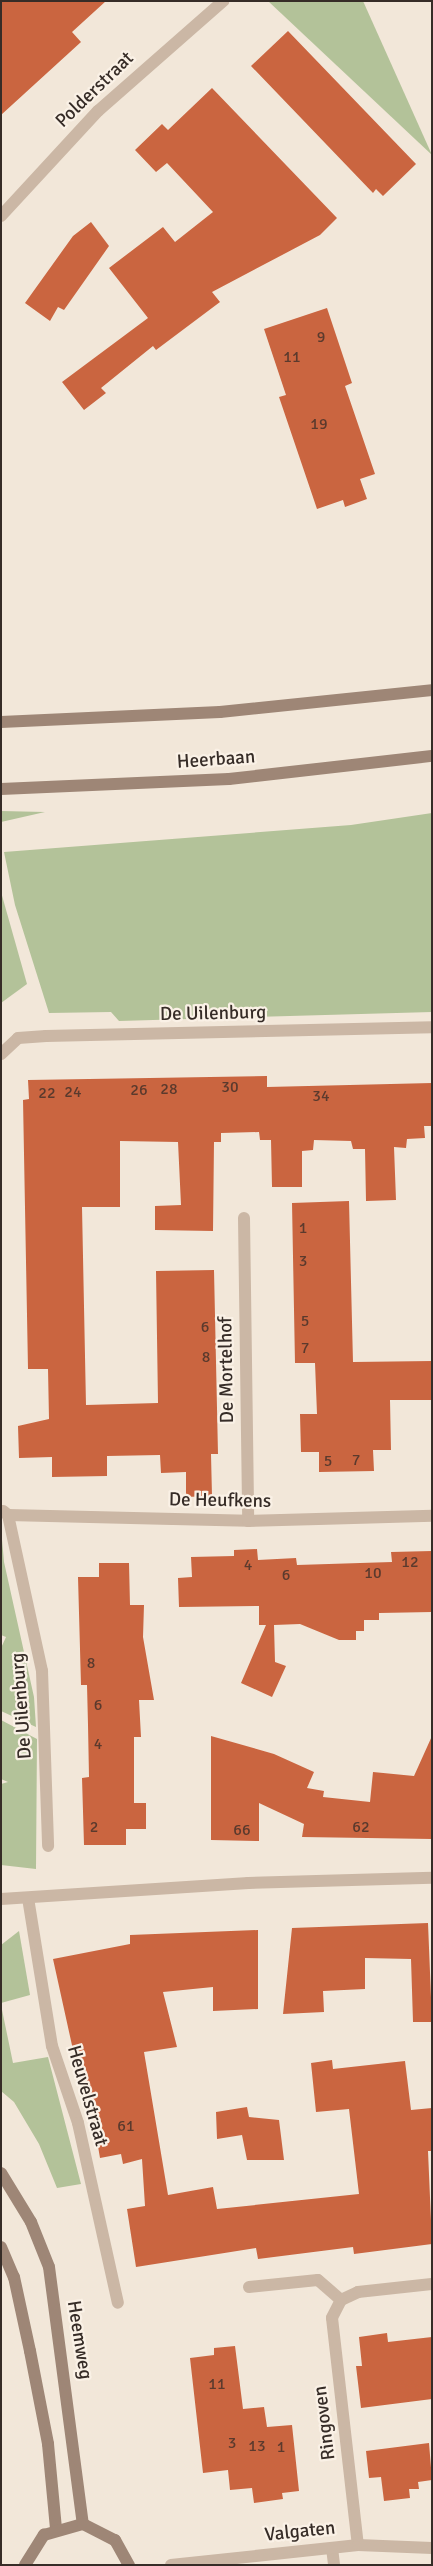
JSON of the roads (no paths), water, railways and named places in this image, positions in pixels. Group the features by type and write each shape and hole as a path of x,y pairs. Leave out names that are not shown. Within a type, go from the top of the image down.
{"main road":[{"path":"1,722 220,712 432,690"},
{"name":"Heerbaan","path":"1,789 229,779 432,756"},
{"name":"Heemweg","path":"1,2173 31,2222 49,2267 83,2524"},
{"path":"1,2247 14,2277 30,2351 48,2444 56,2528"},
{"path":"25,2565 35,2544 56,2528 83,2524 115,2540 129,2565"}],"street":[{"name":"Polderstraat","path":"1,216 98,111 224,1"},
{"name":"De Uilenburg","path":"1,1054 18,1038 432,1027"},
{"name":"De Mortelhof","path":"244,1218 248,1521"},
{"name":"De Uilenburg","path":"5,1512 42,1671 48,1846"},
{"name":"De Heufkens","path":"5,1512 248,1521 432,1516"},
{"path":"1,1899 248,1883 432,1878"},
{"name":"Heuvelstraat","path":"28,1898 52,2046 78,2122 118,2303"},
{"path":"249,2288 318,2280 341,2300 358,2292 432,2284"},
{"name":"Ringoven","path":"341,2300 332,2318 358,2545"},
{"name":"Valgaten","path":"171,2565 358,2545 432,2548"},
{"path":"332,2548 334,2565"}]}
